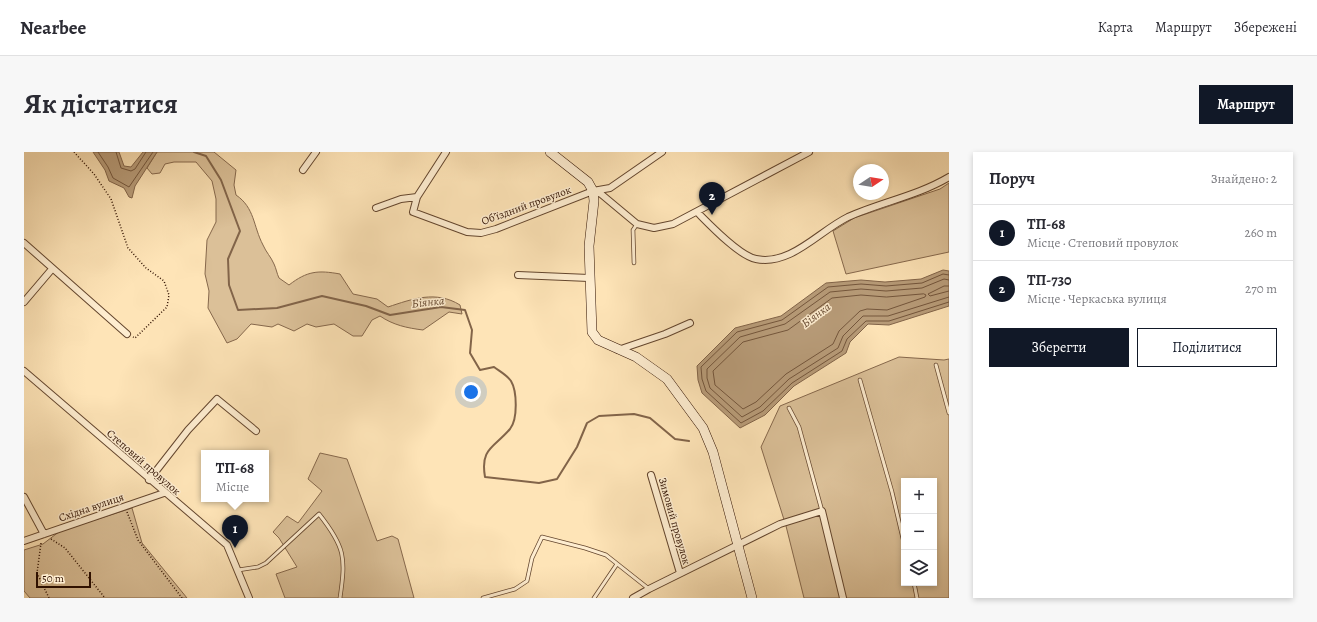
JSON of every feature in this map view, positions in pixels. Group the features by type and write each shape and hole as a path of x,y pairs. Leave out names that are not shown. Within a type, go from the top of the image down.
{"street":[{"path":"303,170 316,152"},
{"name":"Обʼїздний провулок","path":"446,152 417,197 412,212 467,232 481,233 496,229 593,191"},
{"path":"550,152 588,182 593,191 594,201 589,246 592,332 598,340 617,350 636,357 667,379 703,428 713,452 752,598"},
{"path":"593,191 610,188 662,152"},
{"path":"593,191 601,194 637,224 654,228 673,224 809,152"},
{"path":"697,212 731,244 754,259 769,260 789,254 847,218 935,186 949,177"},
{"path":"376,208 401,199 417,197"},
{"path":"24,243 127,334"},
{"path":"24,302 52,269"},
{"path":"518,275 589,278"},
{"path":"617,350 666,334 690,323"},
{"name":"Степовий провулок","path":"24,371 164,493 227,545 249,598"},
{"path":"149,480 188,430 216,399 256,431"},
{"name":"Зимовий провулок","path":"651,475 680,573"},
{"name":"Східна вулиця","path":"24,541 164,493"},
{"path":"24,497 44,534"},
{"path":"633,598 643,595 649,589 780,524 822,511 843,598"}],"lane":[{"path":"634,263 633,230 637,224"},
{"path":"936,365 949,413"},
{"path":"860,380 892,492 901,530"},
{"path":"790,408 799,427 822,511"},
{"path":"238,570 258,567 266,563 319,514 333,532 343,554 343,573 340,598"},
{"path":"483,598 515,589 527,581 532,558 542,537 606,555 649,589"},
{"path":"594,598 617,564"},
{"path":"915,586 917,598"}],"path":[{"path":"74,152 94,174 110,198 128,248 146,268 164,280 169,295 167,307 135,338 127,334"},
{"path":"125,507 138,540 182,598"},
{"path":"48,598 37,573 39,551 44,534 65,548 105,598"}],"shaded area":[{"path":"157,152 214,152 236,170 234,185 236,195 247,206 264,248 273,261 279,278 289,285 307,274 325,272 340,274 353,294 377,299 388,307 424,297 433,297 451,300 460,305 462,314 449,312 423,330 400,326 380,316 372,320 362,336 353,336 334,324 316,327 307,324 294,331 278,324 272,327 251,324 237,339 227,343 208,308 209,291 205,274 207,240 216,222 216,199 212,181 196,162 174,162 165,164 160,173 152,174 147,168"},
{"path":"949,183 949,252 846,274 833,231 854,218 940,189"},
{"path":"899,357 949,359 949,598 804,598 786,526 761,447 780,406"},
{"path":"320,453 347,459 377,541 392,536 398,539 414,598 285,598 276,574 297,567 279,538 273,532 287,516 298,523 322,491 308,479"},
{"path":"132,508 142,543 187,598 30,598 24,591 24,550 43,544 60,531"}],"water":[{"path":"93,152 119,152 124,166 131,167 143,152 157,152 135,186 132,198 129,197 124,188 109,181 105,170"},
{"path":"943,270 949,271 949,306 889,325 868,324 850,342 846,353 794,386 765,415 740,428 702,393 698,380 697,366 735,328 781,316 826,283 861,280 885,282 921,279"}],"waterway":[{"name":"Біянка","path":"194,152 206,156 221,180 240,231 228,259 229,285 238,310 277,308 322,296 366,306 390,315 441,307 465,310 472,330 470,353 480,370 494,367 511,381 516,405 513,424 510,429 486,454 484,467 485,477 539,483 557,479 577,447 587,423 599,416 634,414 650,418 675,439 689,441"}],"place":[{"name":"ТП-730","path":"712,215"},
{"name":"ТП-68","path":"235,548"}]}
